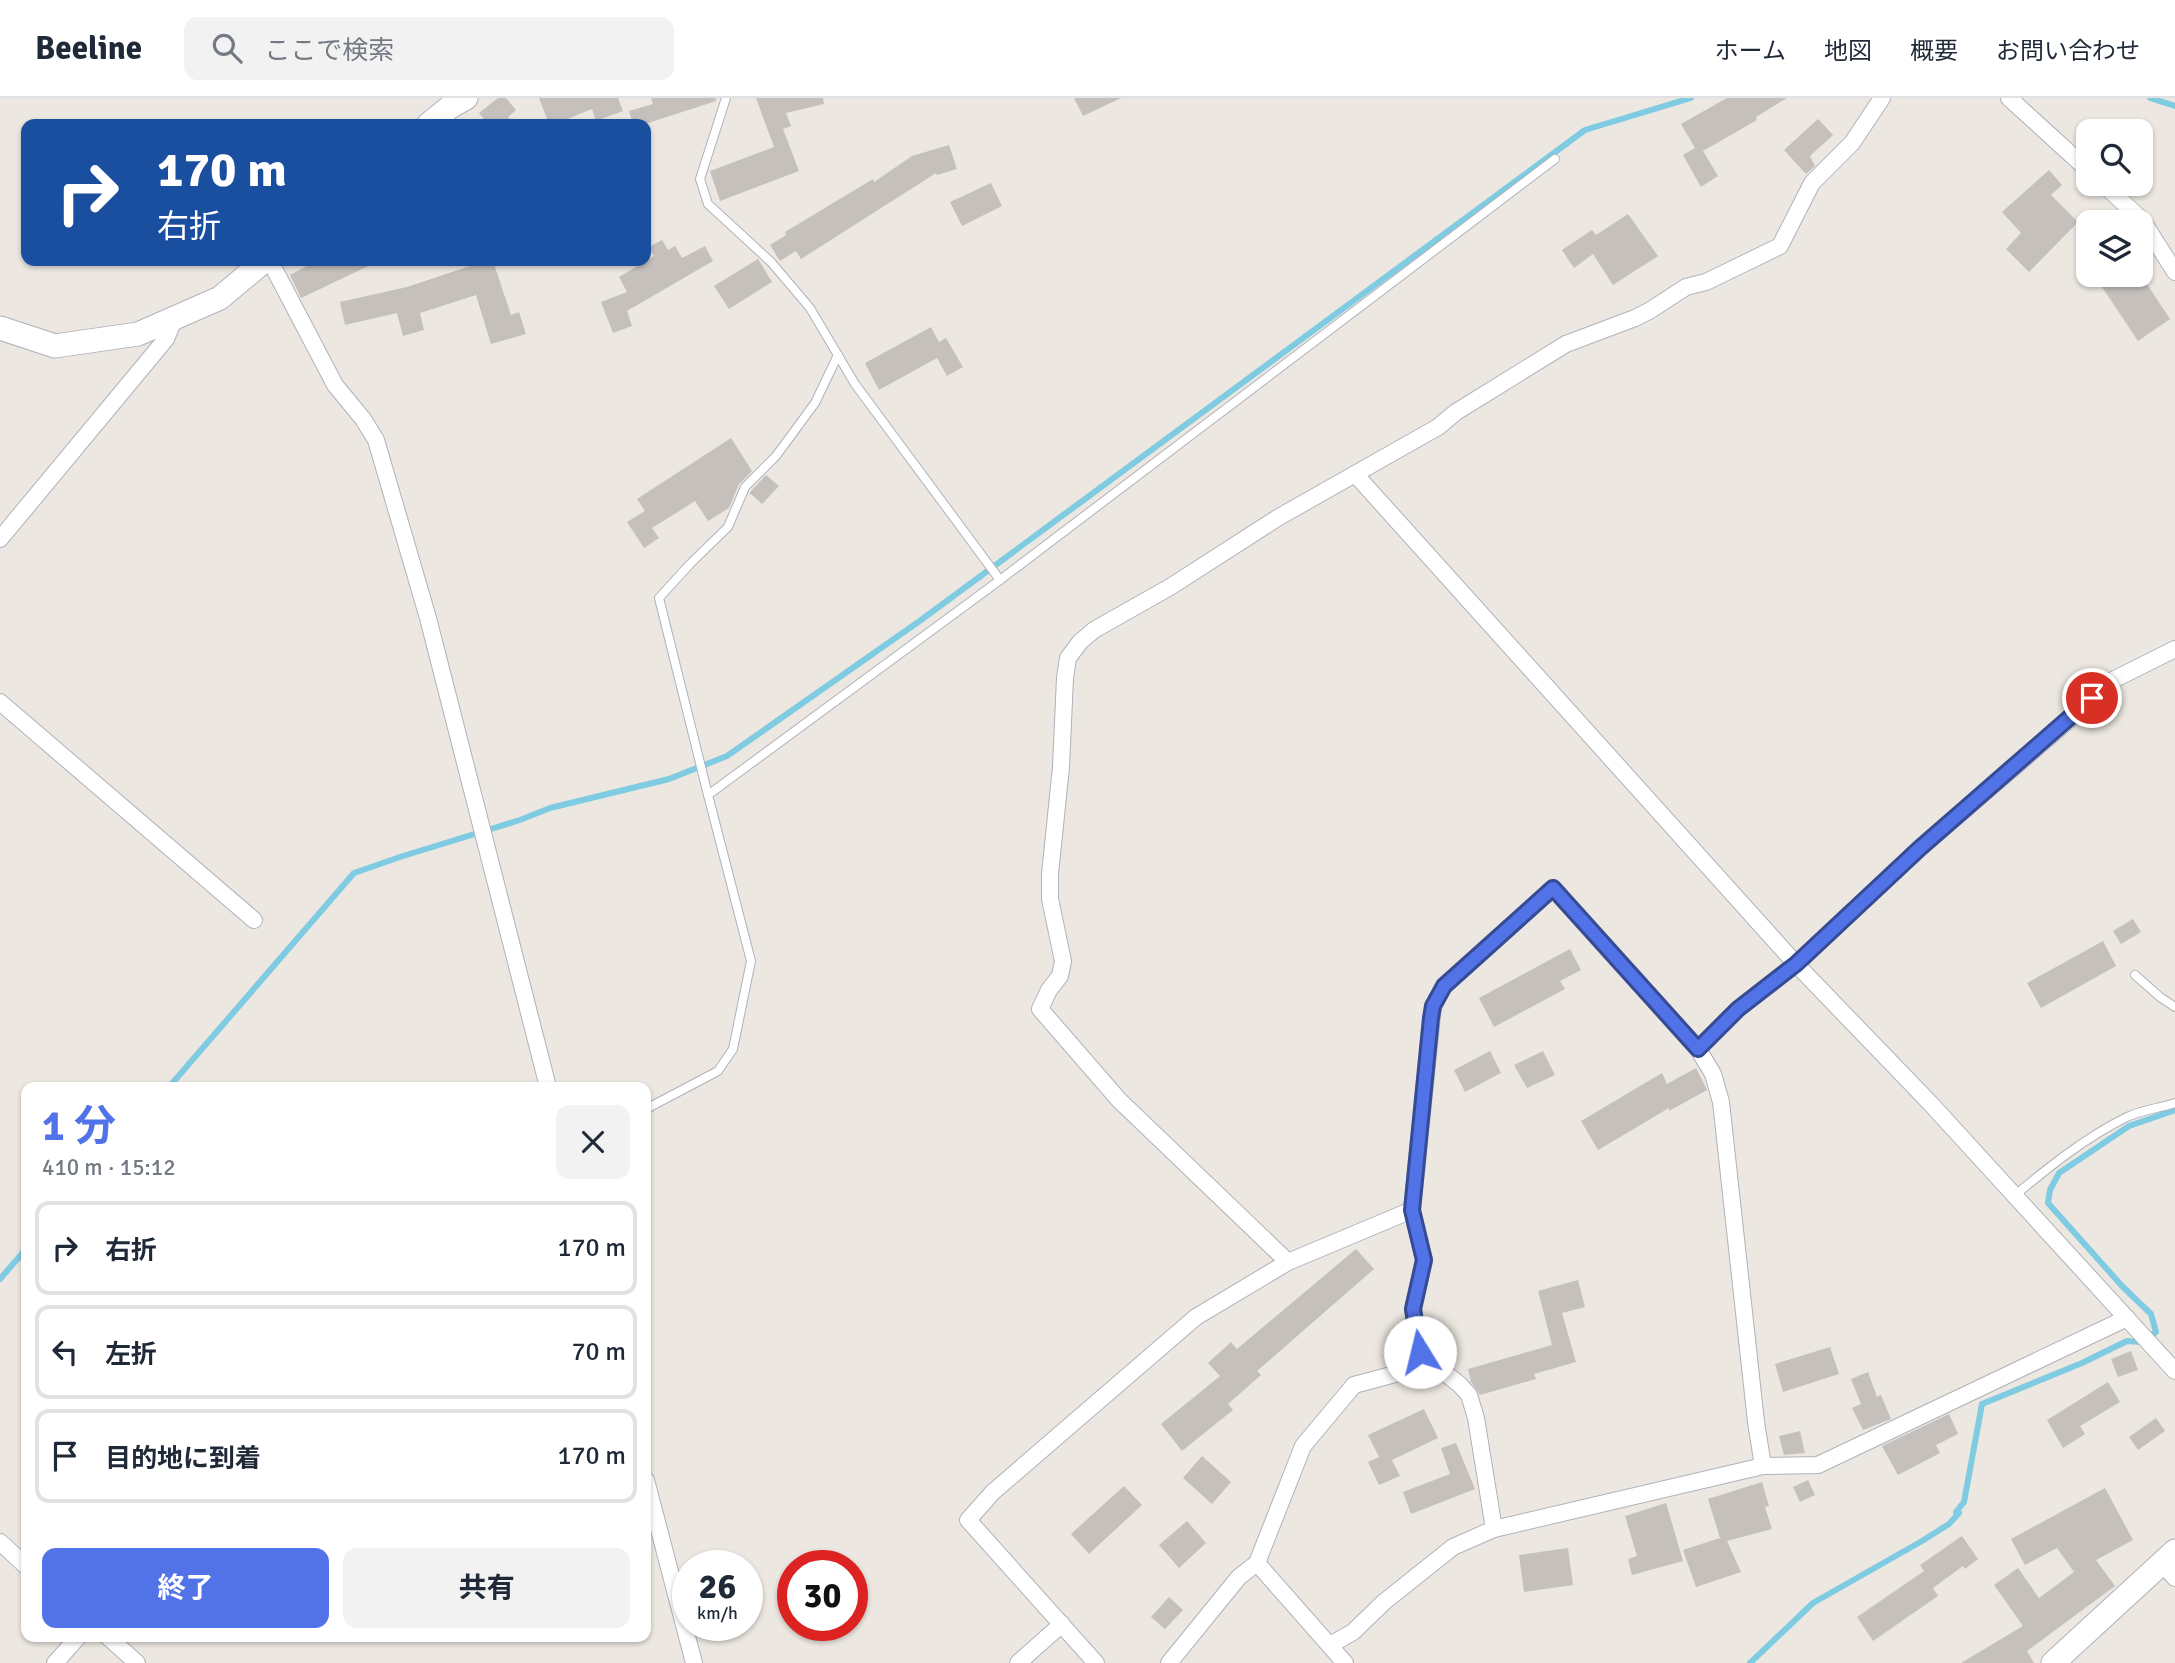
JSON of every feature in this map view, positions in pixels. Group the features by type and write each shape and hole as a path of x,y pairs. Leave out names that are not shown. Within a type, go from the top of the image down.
{"street":[{"path":"435,119 466,98"},
{"path":"1288,1262 1119,1100 1040,1009 1049,989 1060,976 1063,961 1050,898 1050,874 1068,658 1080,642 1094,631 1170,587 1279,517 1438,427 1456,412 1566,344 1649,312 1686,287 1706,282 1780,246 1812,183 1852,143 1882,98"},
{"path":"2009,98 2076,159"},
{"path":"2116,196 2142,220 2175,272"},
{"path":"0,328 55,346 138,334 219,298 258,266"},
{"path":"273,266 335,385 363,419 376,440 428,618 547,1082"},
{"path":"0,539 166,339 175,317"},
{"path":"1355,474 1796,964 1930,1103 2175,1371"},
{"path":"1698,1049 1738,1009 1796,964 1920,848 2107,683 2175,649"},
{"path":"0,702 254,920"},
{"path":"1425,1366 1413,1309 1424,1260 1412,1210 1433,1006 1444,986 1553,888 1698,1049 1713,1074 1721,1102 1738,1270 1763,1466"},
{"path":"1096,1663 968,1520 993,1492 1196,1317 1288,1262 1412,1210"},
{"path":"1330,1645 1353,1632 1384,1602 1453,1547 1494,1529 1763,1466 1818,1465 2131,1322"},
{"path":"1169,1663 1239,1577 1257,1563 1303,1446 1354,1385 1425,1366 1439,1368 1469,1395 1476,1418 1494,1529"},
{"path":"651,1499 694,1663"},
{"path":"0,1542 21,1561"},
{"path":"1257,1563 1345,1663"},
{"path":"2053,1663 2171,1564"},
{"path":"1018,1663 1062,1623"},
{"path":"55,1663 74,1642"},
{"path":"114,1642 137,1663"}],"lane":[{"path":"726,98 700,179 708,204 771,262 810,308 855,384 1000,580"},
{"path":"708,795 1000,580 1555,159"},
{"path":"651,1106 718,1070 733,1049 751,961 659,598 728,527 745,487 776,456 815,403 838,355"},
{"path":"2136,975 2175,1007"},
{"path":"2014,1196 2051,1165 2129,1117 2175,1102"}],"building":[{"path":"498,98 506,98 516,110 508,117 509,119 484,119 479,113"},
{"path":"539,98 618,98 623,111 601,119 595,119 592,109 567,119 547,119"},
{"path":"651,98 716,98 716,101 651,122 651,119 631,119 629,111 653,104"},
{"path":"756,98 823,98 824,104 786,113 791,126 783,129 799,171 720,201 710,171 774,147"},
{"path":"1074,98 1121,98 1083,116"},
{"path":"1727,98 1787,98 1756,117 1757,120 1703,151 1718,176 1701,187 1683,155 1695,148 1681,124"},
{"path":"1818,119 1833,135 1810,156 1815,166 1806,174 1784,150"},
{"path":"949,145 957,169 937,175 936,173 801,259 796,251 780,261 770,245 786,235 785,232 873,179 874,182 912,156"},
{"path":"2049,170 2062,185 2051,195 2076,220 2076,224 2029,272 2006,249 2021,233 2002,212"},
{"path":"991,183 1002,206 962,226 950,202"},
{"path":"1628,214 1658,256 1613,285 1593,254 1574,268 1562,250 1592,230 1596,235"},
{"path":"662,240 668,250 675,246 682,258 705,246 713,261 627,311 632,326 613,333 601,302 627,292 619,277 637,266 651,266 651,258 654,256 651,246"},
{"path":"758,259 772,282 729,309 714,286"},
{"path":"307,266 368,266 301,298 290,275"},
{"path":"470,266 495,266 511,315 519,312 526,334 491,344 476,295 420,313 424,330 403,336 397,313 345,325 340,302 407,287"},
{"path":"2102,287 2149,287 2170,319 2138,341"},
{"path":"931,327 939,342 946,338 963,367 947,376 937,358 879,390 865,363"},
{"path":"731,438 752,471 739,484 729,508 708,521 695,501 652,528 659,538 644,548 627,522 645,511 637,499"},
{"path":"766,475 779,486 762,504 749,495"},
{"path":"2133,919 2141,932 2121,944 2113,931"},
{"path":"2103,941 2116,966 2041,1008 2027,983"},
{"path":"1570,949 1581,970 1560,981 1565,989 1494,1027 1479,998"},
{"path":"1490,1051 1501,1073 1465,1092 1454,1070"},
{"path":"1543,1051 1555,1075 1527,1088 1514,1065"},
{"path":"1696,1068 1707,1090 1669,1111 1669,1108 1598,1150 1581,1121 1662,1073 1667,1084"},
{"path":"1356,1249 1374,1269 1257,1371 1261,1375 1228,1404 1233,1410 1182,1451 1161,1424 1220,1376 1208,1363 1231,1342 1237,1349"},
{"path":"1578,1280 1585,1307 1562,1313 1576,1362 1534,1374 1536,1379 1480,1395 1471,1382 1468,1369 1552,1345 1538,1291"},
{"path":"1830,1347 1839,1374 1783,1392 1775,1364"},
{"path":"2131,1351 2138,1370 2118,1377 2111,1359"},
{"path":"1868,1372 1877,1397 1881,1395 1891,1419 1863,1430 1852,1408 1861,1404 1851,1379"},
{"path":"2108,1382 2120,1402 2080,1426 2085,1434 2063,1448 2047,1420"},
{"path":"1424,1409 1438,1438 1392,1460 1400,1476 1379,1485 1368,1462 1379,1457 1368,1435"},
{"path":"1949,1414 1958,1434 1936,1445 1940,1453 1898,1475 1882,1446"},
{"path":"2156,1418 2165,1431 2138,1450 2129,1437"},
{"path":"1800,1431 1805,1453 1784,1455 1779,1436"},
{"path":"1456,1443 1475,1489 1411,1514 1403,1492 1450,1474 1441,1448"},
{"path":"1202,1456 1231,1482 1212,1504 1183,1478"},
{"path":"1808,1480 1815,1495 1800,1502 1793,1487"},
{"path":"1762,1482 1769,1506 1765,1507 1772,1529 1727,1541 1741,1572 1696,1587 1683,1550 1720,1538 1708,1499"},
{"path":"1124,1486 1142,1505 1089,1554 1071,1534"},
{"path":"2105,1488 2133,1540 2096,1560 2115,1586 2027,1651 2034,1663 1961,1663 2023,1626 1994,1585 2018,1568 2039,1598 2074,1572 2057,1548 2025,1565 2011,1539"},
{"path":"1666,1503 1683,1561 1632,1575 1628,1559 1637,1556 1625,1516"},
{"path":"1187,1521 1206,1543 1179,1568 1159,1545"},
{"path":"1962,1536 1978,1559 1965,1569 1963,1566 1933,1588 1938,1596 1873,1641 1857,1617 1924,1571 1920,1565"},
{"path":"1568,1548 1573,1585 1524,1592 1519,1555"},
{"path":"1169,1597 1183,1610 1165,1629 1151,1617"}],"waterway":[{"path":"173,1082 354,873 550,808 669,779 727,756 921,620 1585,130 1691,98"},
{"path":"2150,98 2175,106"},
{"path":"1750,1663 1813,1603 1922,1541 1949,1524 1959,1513 1956,1512 1964,1502 1982,1404 2082,1363 2127,1341 2142,1342 2156,1332 2151,1314 2122,1286 2048,1203 2050,1190 2059,1173 2129,1126 2175,1110"},
{"path":"0,1279 21,1255"}],"route":[{"path":"1420,1352 1413,1309 1424,1260 1412,1210 1431,1018 1433,1006 1444,986 1553,888 1698,1049 1738,1009 1796,964 1920,848 2092,698"}]}
